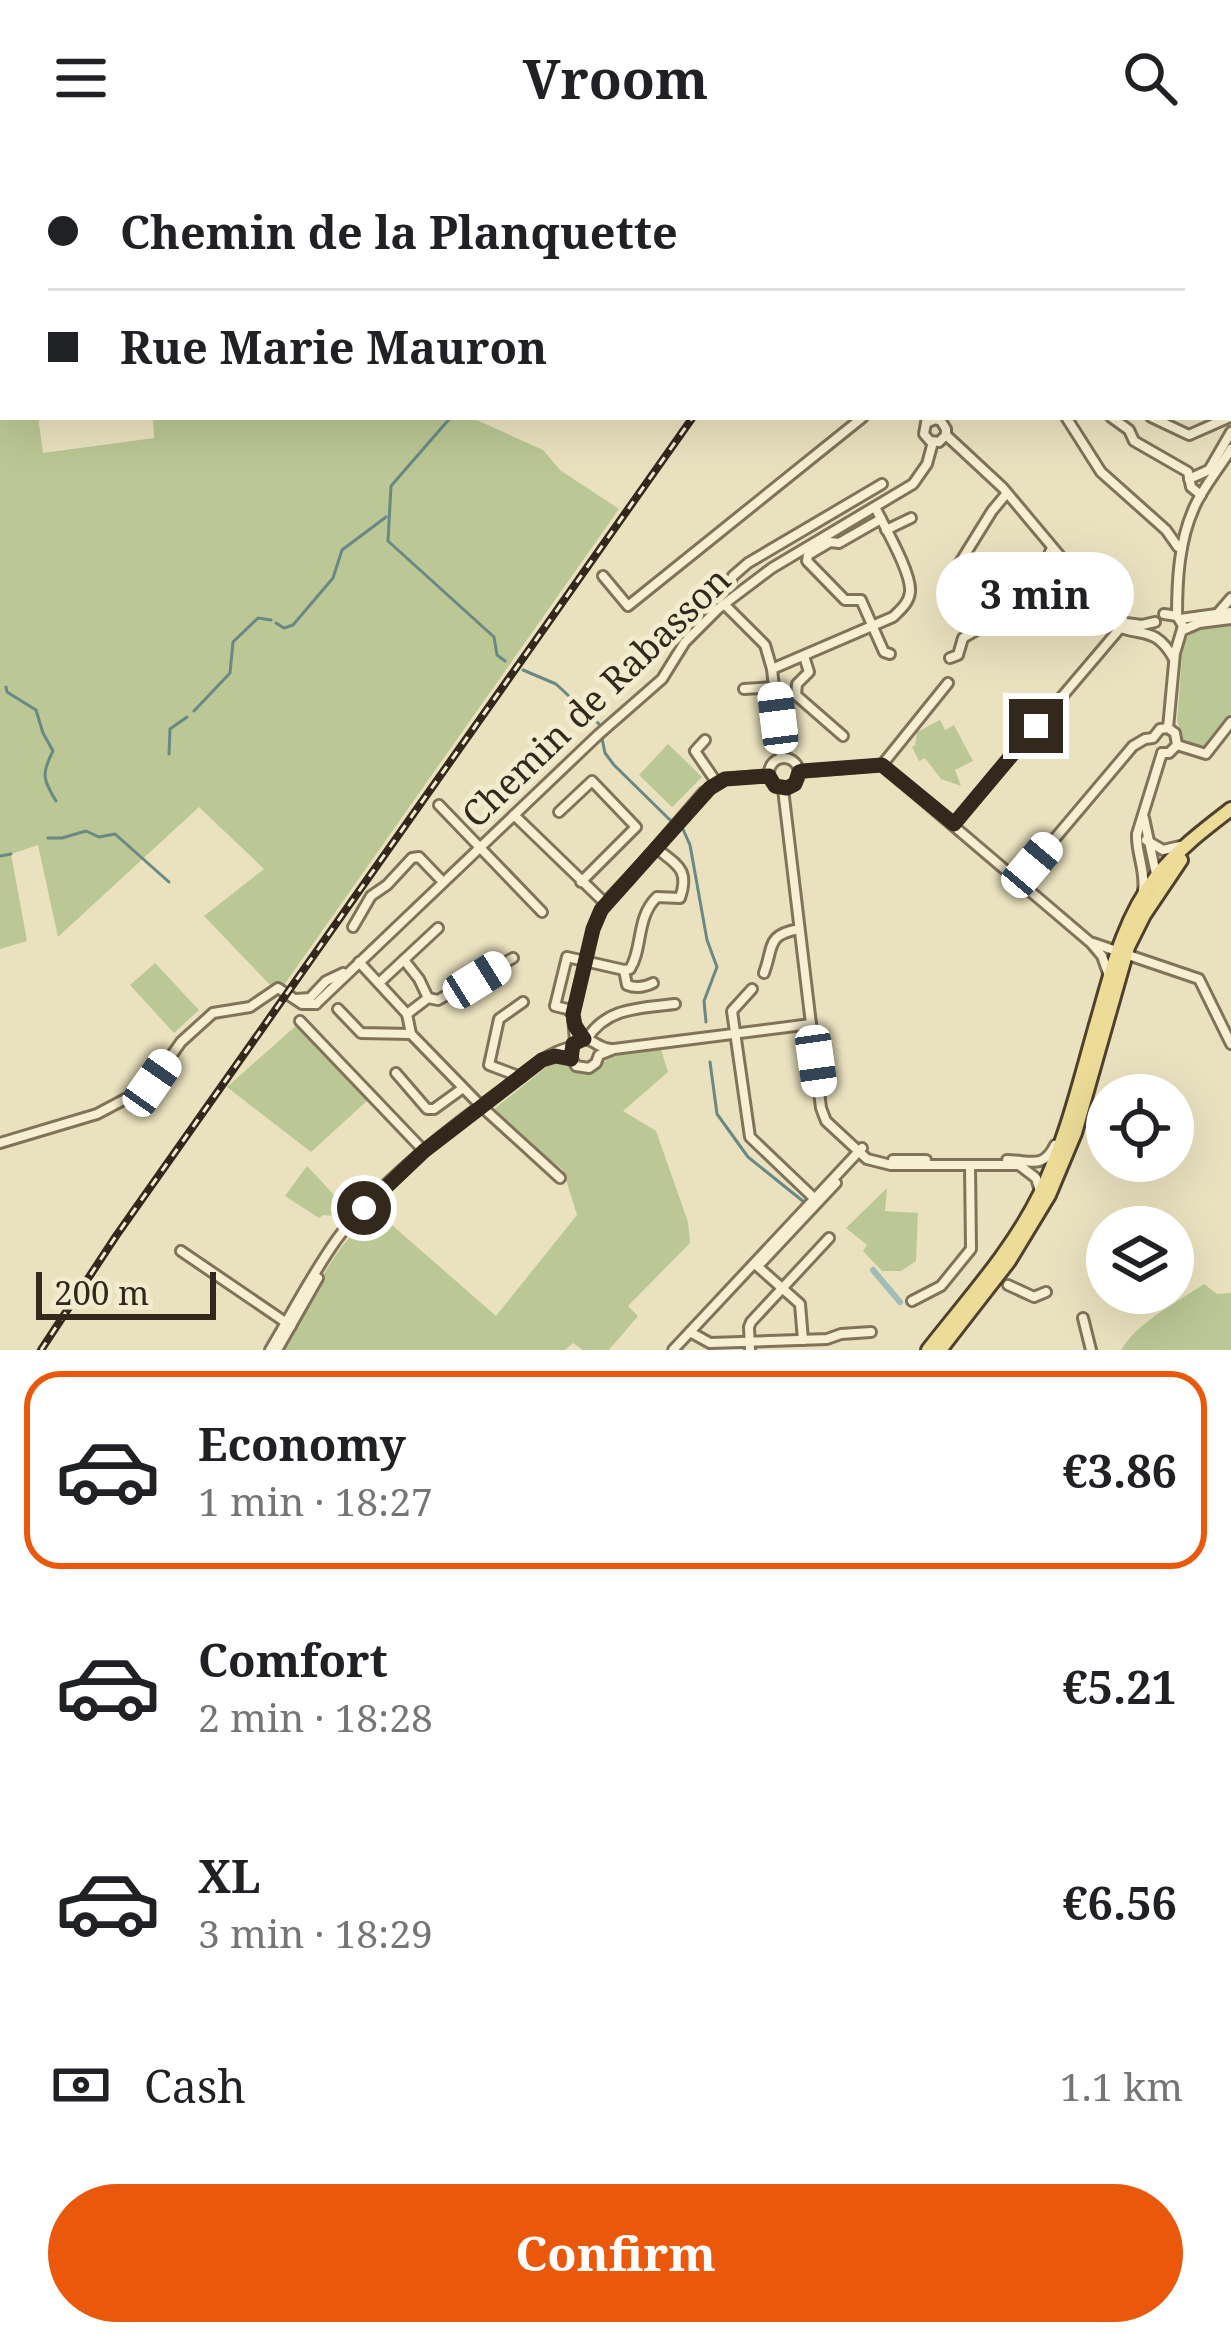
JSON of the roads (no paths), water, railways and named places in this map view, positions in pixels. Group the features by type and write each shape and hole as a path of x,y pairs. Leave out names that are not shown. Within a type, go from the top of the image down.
{"main road":[{"path":"940,1350 1009,1261 1050,1179 1114,954 1144,915 1159,882 1202,833 1231,812"},
{"path":"928,1350 1004,1252 1076,1133 1114,954 1142,899 1231,812"}],"street":[{"path":"603,576 628,606 859,420"},
{"path":"922,420 924,434 939,442 946,435 942,420"},
{"path":"1068,420 1101,472 1182,548"},
{"path":"1115,420 1129,430 1134,441 1188,472 1192,489 1201,495"},
{"path":"1157,420 1190,435 1223,420"},
{"path":"1190,479 1209,470 1231,432"},
{"path":"946,435 1007,493 1100,605 1126,623 1142,625"},
{"name":"Chemin de Rabasson","path":"0,1143 97,1114 131,1096 152,1083 181,1042 213,1012 250,1007 278,988 296,999 313,1001 326,981 359,962 662,679 709,617 801,550 914,484 927,464 933,442"},
{"path":"1168,728 1180,622 1182,548 1201,495 1231,449"},
{"path":"686,621 748,562 882,484"},
{"path":"951,577 1007,493"},
{"path":"772,669 893,617 904,606 910,592 908,577 875,507"},
{"path":"886,530 911,518"},
{"path":"881,519 839,543 830,542 808,555 807,561 845,600 861,600 884,652 890,654"},
{"path":"1166,530 1185,536"},
{"path":"793,535 801,550"},
{"path":"1053,551 1108,620 1120,628 1155,635 1174,659"},
{"path":"950,658 958,655 967,635 987,624 999,595 1036,578 1053,551"},
{"path":"954,824 1120,628 1155,622 1178,595"},
{"path":"1164,614 1180,622 1199,623 1226,615 1231,598"},
{"path":"725,606 765,645 782,758"},
{"path":"1155,622 1155,635"},
{"path":"1165,643 1177,641"},
{"path":"804,656 808,672 797,685 796,695 843,736"},
{"path":"882,765 948,683"},
{"path":"744,689 774,687"},
{"path":"1177,745 1206,754 1231,722"},
{"path":"1019,880 1138,743 1168,728 1175,733 1177,745"},
{"path":"1153,738 1162,752 1169,753 1177,745"},
{"path":"705,740 695,751 717,783"},
{"path":"1142,899 1144,880 1136,845 1162,752"},
{"path":"782,758 794,762 799,772 795,784 783,789 769,776 773,762 782,758"},
{"path":"799,772 882,765 1114,954 1199,979 1231,1044"},
{"path":"573,1017 593,929 605,903 703,793 735,778 769,776"},
{"path":"560,812 592,781 636,827 581,882"},
{"path":"783,789 826,1120 879,1164 1033,1167 1050,1155 1064,1133"},
{"path":"439,806 542,912"},
{"path":"1145,811 1146,840 1159,882"},
{"path":"514,815 605,903"},
{"path":"1146,840 1169,850 1202,833"},
{"path":"580,1042 573,1017 567,1009 555,1006 567,956 630,969 648,906 658,897 680,898 684,886 680,867 656,848"},
{"path":"353,927 371,896 412,858 419,857 443,883"},
{"path":"379,983 438,928"},
{"path":"764,973 772,940 800,928"},
{"path":"407,1013 428,998 438,1000 513,958"},
{"path":"404,960 428,998"},
{"path":"359,962 407,1013 411,1034 560,1178"},
{"path":"624,970 628,985 653,982"},
{"path":"752,989 732,1011 750,1137 816,1200"},
{"path":"521,1077 489,1065 499,1019 523,1002"},
{"path":"571,1059 580,1042 615,1013 676,1004"},
{"path":"338,1009 361,1033 411,1034"},
{"path":"300,1021 424,1151"},
{"path":"274,1350 339,1237 358,1214 424,1151 554,1052 580,1042 599,1051 811,1024"},
{"path":"542,1060 555,1056 589,1068 599,1051"},
{"path":"396,1073 427,1109 463,1088"},
{"path":"676,1350 862,1151"},
{"path":"862,1151 881,1160 1022,1160 1050,1179"},
{"path":"912,1301 941,1286 970,1250 970,1165"},
{"path":"1033,1167 1037,1181 1050,1179"},
{"path":"750,1346 750,1324 829,1238"},
{"path":"182,1251 288,1324"},
{"path":"756,1264 802,1307 802,1340"},
{"path":"1008,1285 1034,1297 1046,1292"},
{"path":"1083,1318 1091,1350"},
{"path":"695,1330 704,1341 750,1346 887,1331"}],"waterway":[{"path":"448,420 391,486 388,541 494,637 497,655 505,661"},
{"path":"276,623 284,628 293,625 333,578 342,550 386,517"},
{"path":"194,711 230,673 233,642 258,618 271,620"},
{"path":"523,670 556,684 599,724 605,753 614,765 682,827 717,967 704,1001 706,1022"},
{"path":"6,687 36,710 53,751 45,777 56,801"},
{"path":"169,754 170,729 187,717"},
{"path":"48,838 86,831 99,837 115,834 169,882"},
{"path":"0,856 11,854"},
{"path":"710,1062 717,1114 748,1157 804,1202"},
{"path":"873,1270 900,1302"}],"railway":[{"path":"41,1350 116,1236 691,420"}]}
